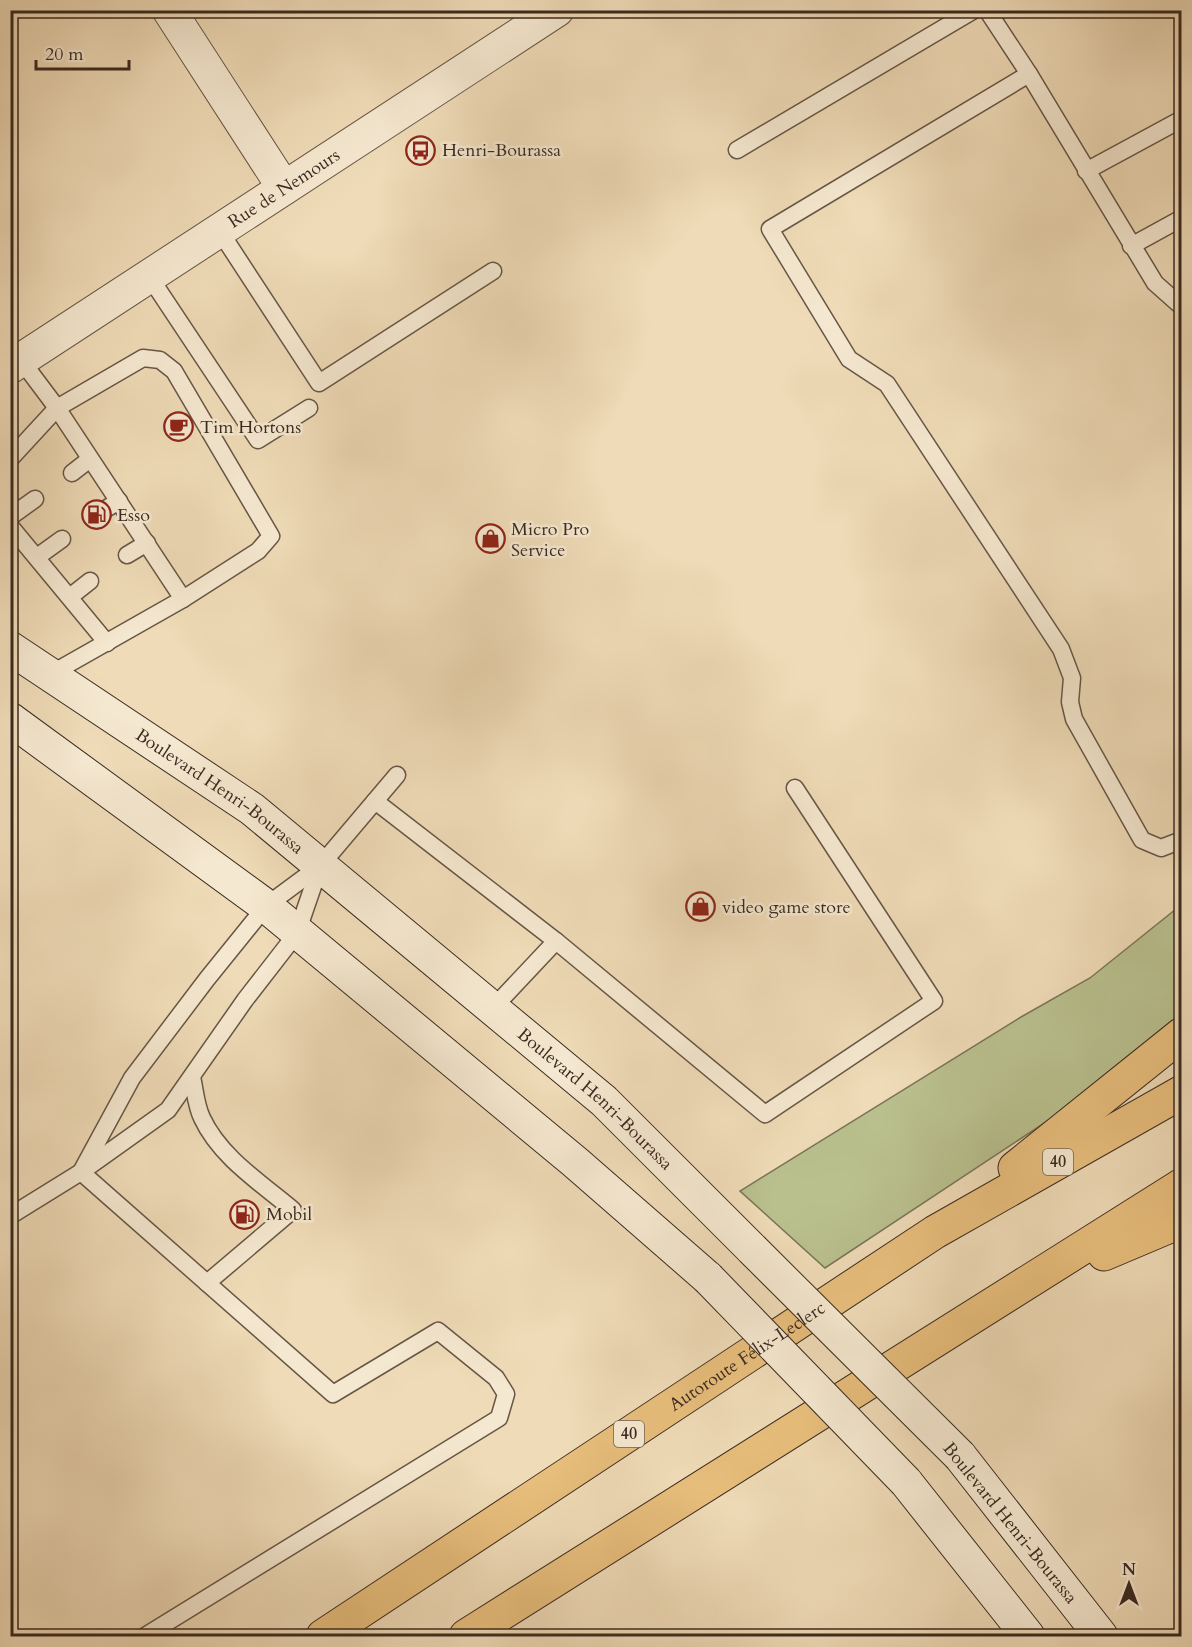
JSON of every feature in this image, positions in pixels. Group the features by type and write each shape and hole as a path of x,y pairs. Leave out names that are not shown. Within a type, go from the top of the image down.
{"highway":[{"path":"935,1232 1182,1034"},
{"name":"Autoroute Félix-Leclerc","path":"323,1636 935,1232 1182,1092"},
{"path":"466,1636 1182,1185"},
{"path":"1011,1294 1182,1221"}],"main road":[{"path":"169,10 284,188"},
{"name":"Rue de Nemours","path":"16,363 544,14"},
{"name":"Boulevard Henri-Bourassa","path":"10,648 252,809 604,1101 960,1456 1101,1636"},
{"path":"10,719 266,906 575,1162 708,1278 906,1482 1028,1636"}],"lane":[{"path":"737,150 974,10"},
{"path":"987,10 1029,74 1155,283 1182,307"},
{"path":"1029,74 770,229 849,359 887,384 1061,649 1072,678 1070,702 1074,719 1142,840 1161,848 1182,840"},
{"path":"1086,171 1182,119"},
{"path":"1131,246 1182,218"},
{"path":"219,230 320,383 493,271"},
{"path":"149,276 258,440 309,408"},
{"path":"10,459 57,408 143,358 160,360 174,371 271,536 258,551 183,598 49,675"},
{"path":"16,363 57,408 183,598"},
{"path":"72,473 90,459"},
{"path":"35,499 11,524 107,642"},
{"path":"99,513 119,501"},
{"path":"37,556 62,539"},
{"path":"127,555 147,543"},
{"path":"71,596 90,581"},
{"path":"81,1172 132,1078 266,906 320,866 397,775"},
{"path":"375,801 556,941 765,1114 934,1001 795,788"},
{"path":"10,1216 81,1172 168,1110 245,1000 297,933 320,866"},
{"path":"492,1008 556,941"},
{"path":"192,1077 201,1115 212,1137 230,1156 293,1210 207,1283"},
{"path":"81,1172 333,1394 438,1331 496,1378 506,1394 499,1418 146,1636"}],"green space":[{"path":"1181,905 1181,1023 1120,1073 825,1268 740,1191 1021,1017 1090,978"}],"place":[{"name":"Henri-Bourassa","path":"421,150"},
{"name":"Tim Hortons","path":"179,427"},
{"name":"Esso","path":"96,515"},
{"name":"Micro Pro Service","path":"490,539"},
{"name":"video game store","path":"701,907"},
{"name":"Mobil","path":"245,1214"}]}
